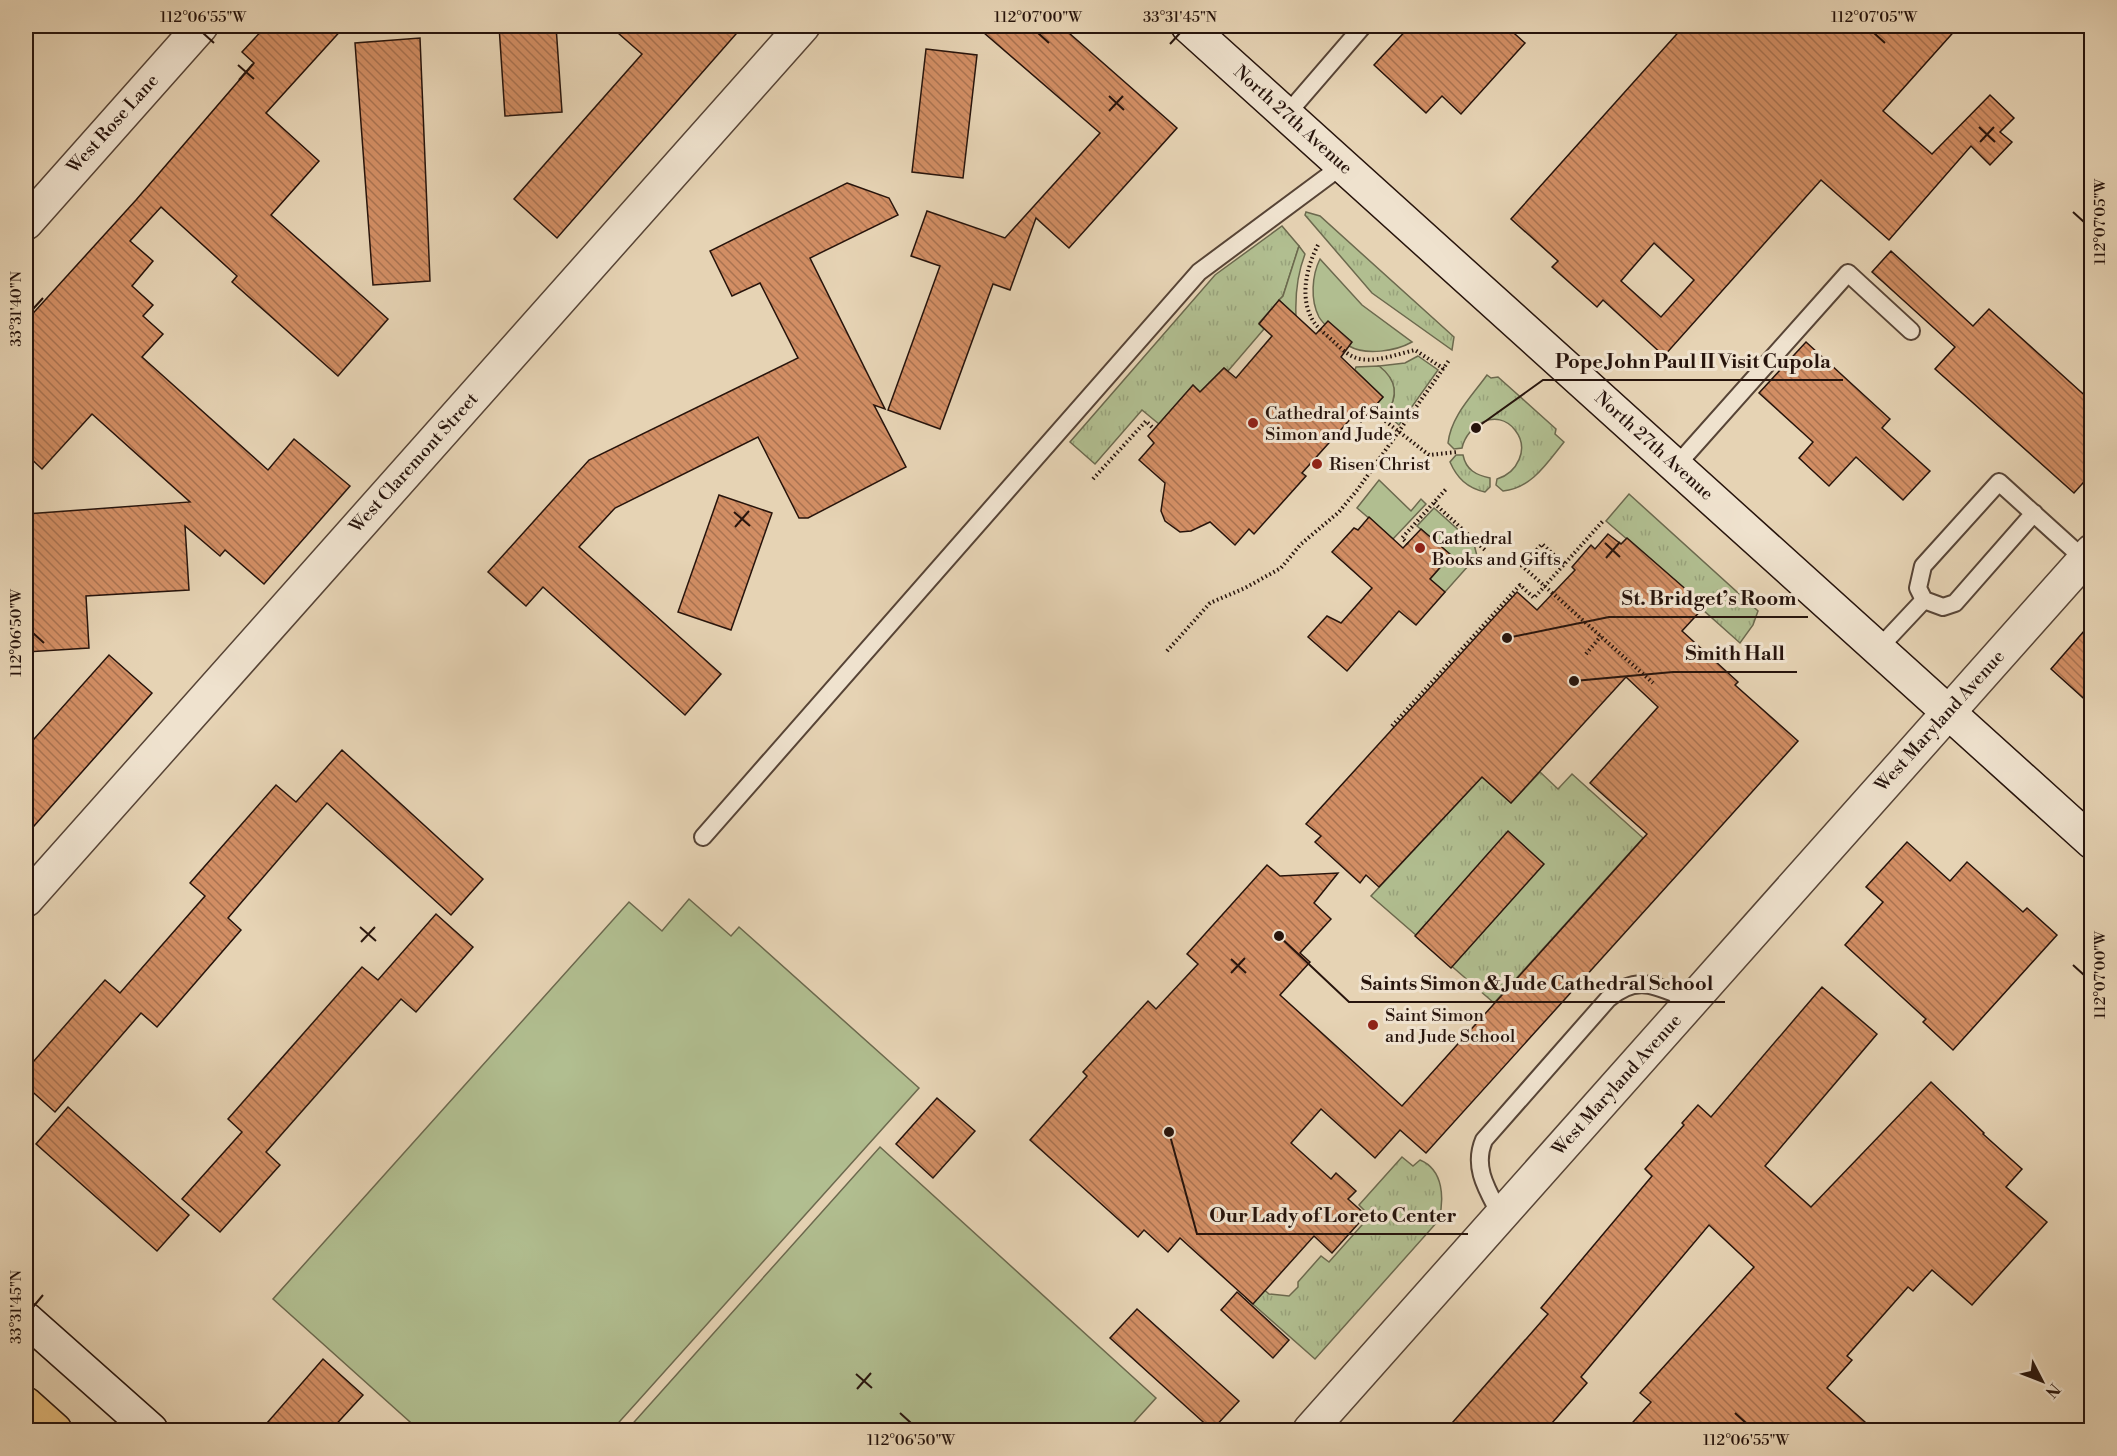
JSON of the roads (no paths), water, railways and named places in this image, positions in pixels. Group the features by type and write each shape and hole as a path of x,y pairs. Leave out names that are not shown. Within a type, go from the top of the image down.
{"highway":[{"path":"26,1404 55,1431"}],"street":[{"name":"West Rose Lane","path":"26,223 201,26"},
{"name":"West Claremont Street","path":"26,900 803,26"},
{"name":"North 27th Avenue","path":"1188,26 2091,843"},
{"name":"West Maryland Avenue","path":"1310,1431 2088,555"},
{"path":"26,1319 151,1431"}],"lane":[{"path":"1287,114 1363,26"},
{"path":"703,837 1199,272 1343,165"},
{"path":"1676,466 1848,273 1911,331"},
{"path":"2034,513 1955,603 1943,607 1924,600 1918,588 1923,566 1999,482 2088,555"},
{"path":"1878,649 1924,600"},
{"path":"1501,1216 1484,1184 1478,1166 1479,1150 1484,1140 1592,1016 1613,994 1629,984 1641,983 1692,1000"}],"place":[{"name":"Cathedral of Saints Simon and Jude","path":"1253,423"},
{"name":"Pope John Paul II Visit Cupola","path":"1476,428"},
{"name":"Risen Christ","path":"1317,464"},
{"name":"Cathedral Books and Gifts","path":"1420,548"},
{"name":"St. Bridget’s Room","path":"1507,638"},
{"name":"Smith Hall","path":"1574,681"},
{"name":"Saints Simon & Jude Cathedral School","path":"1279,936"},
{"name":"Saint Simon and Jude School","path":"1373,1025"},
{"name":"Our Lady of Loreto Center","path":"1169,1132"}]}
